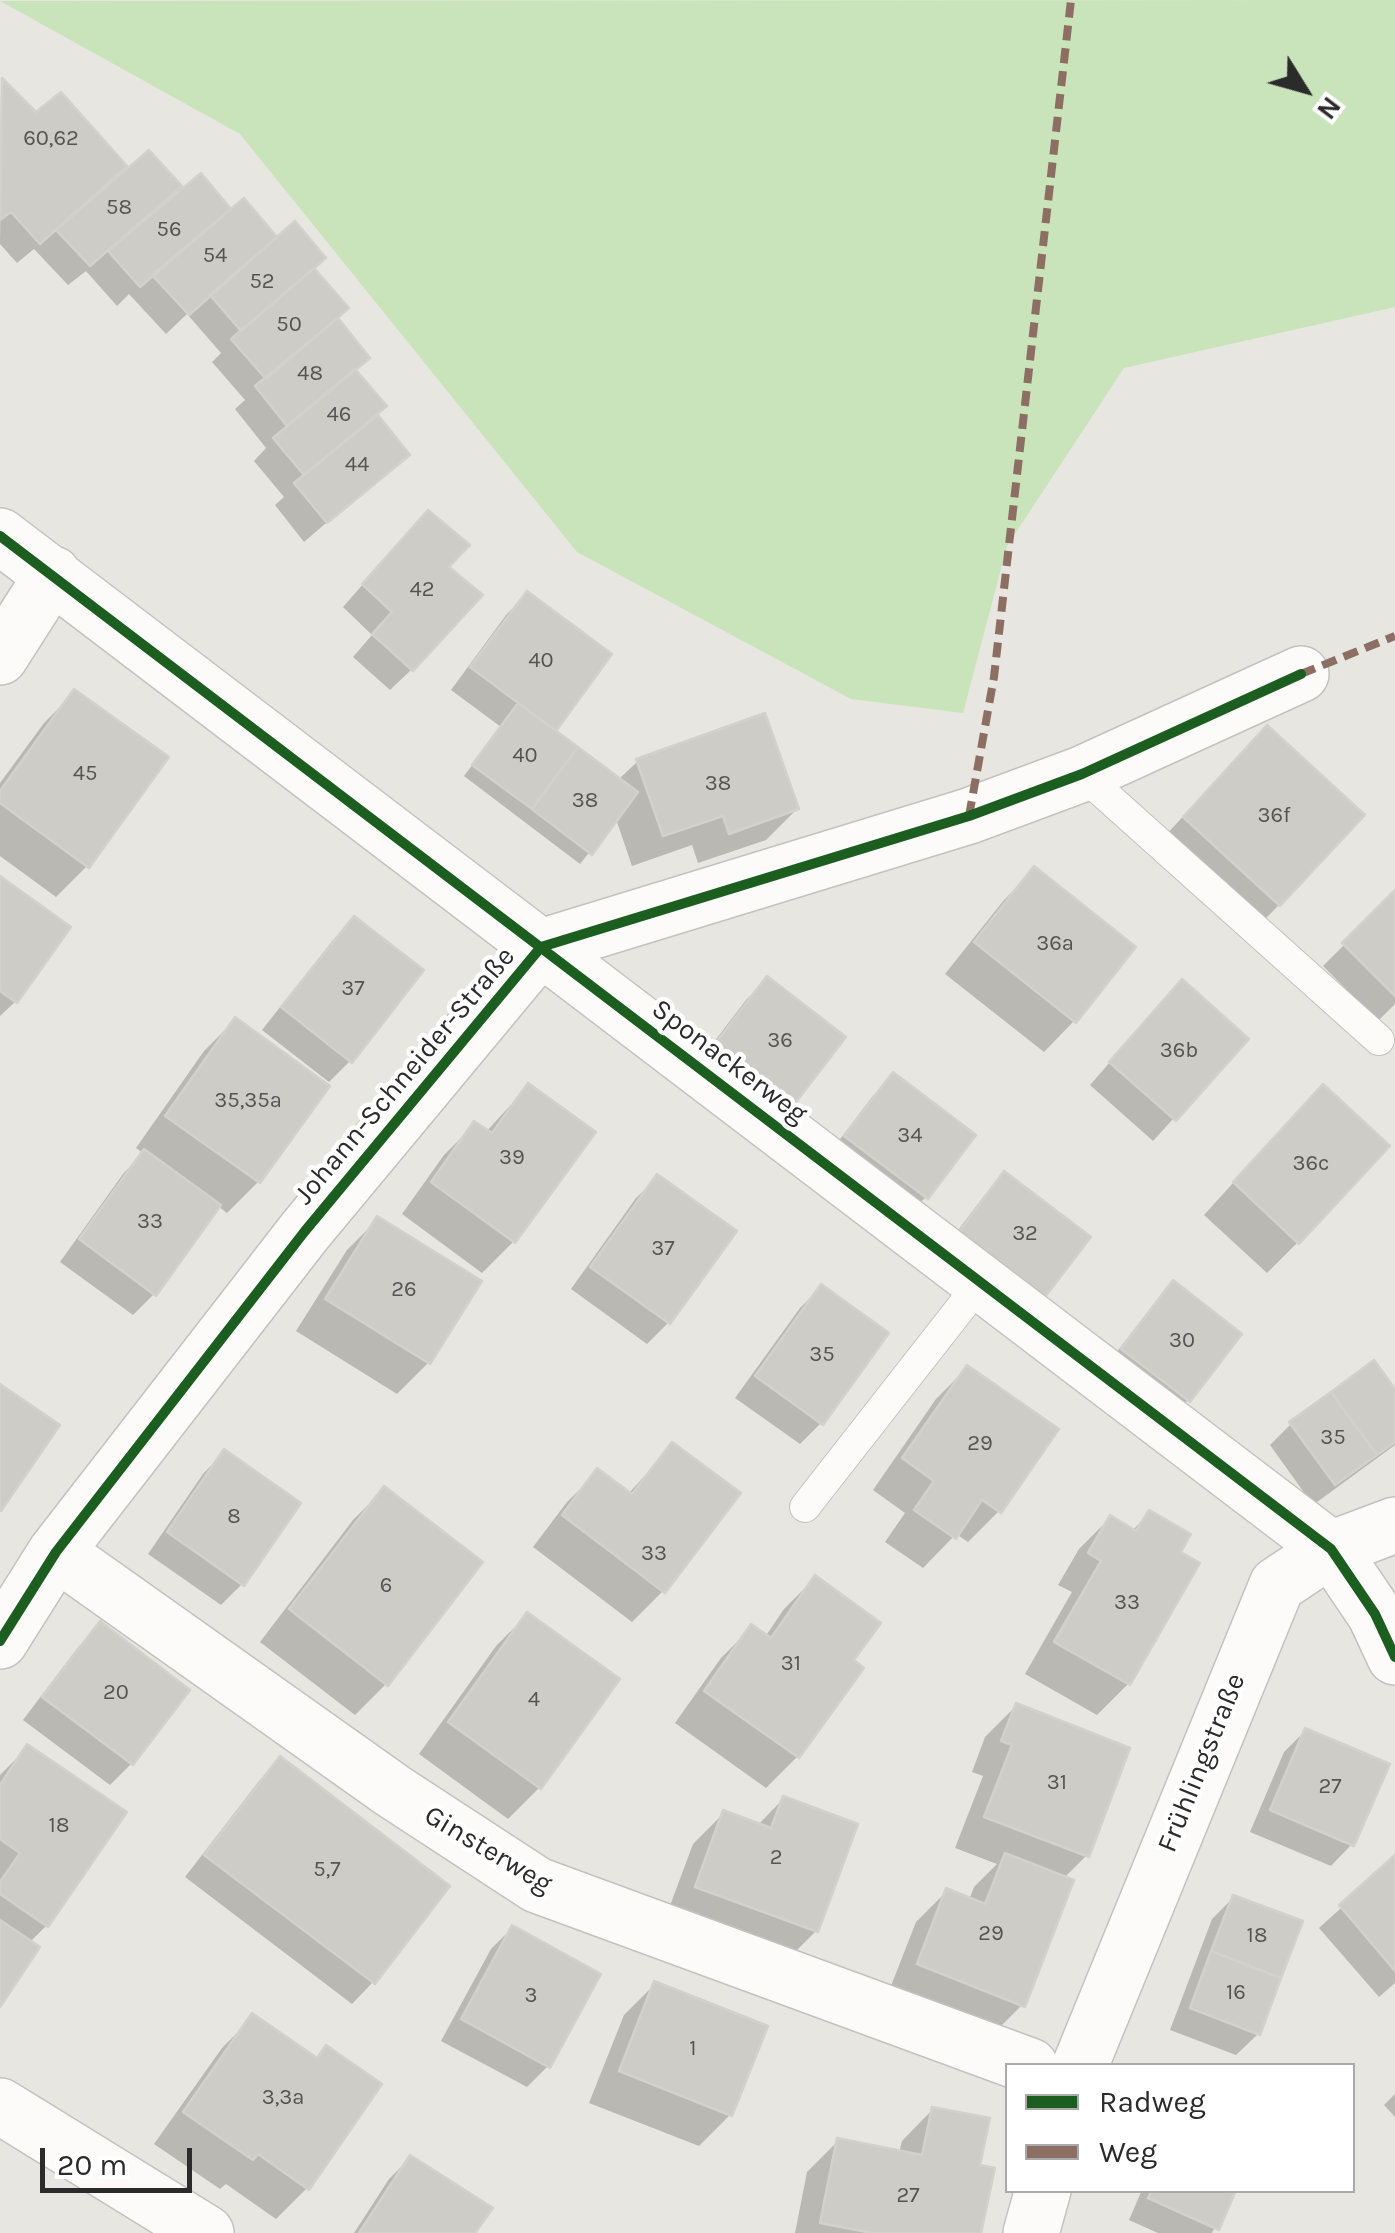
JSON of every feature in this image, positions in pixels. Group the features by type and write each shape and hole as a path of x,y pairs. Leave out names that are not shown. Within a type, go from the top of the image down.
{"street":[{"name":"Sponackerweg","path":"0,536 1331,1550 1375,1614 1395,1657"},
{"path":"0,657 53,574"},
{"name":"Johann-Schneider-Straße","path":"0,1641 56,1552 304,1231 541,947 970,816 1082,774 1301,674"},
{"name":"Frühlingstraße","path":"1081,2063 1277,1586 1331,1550 1395,1525"},
{"name":"Ginsterweg","path":"56,1552 393,1791 537,1885 1022,2063"},
{"path":"0,2106 206,2233"},
{"path":"1031,2233 1041,2193"}],"lane":[{"path":"1082,774 1378,1040"},
{"path":"805,1507 980,1282"}],"green space":[{"path":"1395,0 1395,307 1124,368 1007,546 963,713 851,699 577,552 240,134 0,1"}],"building":[{"path":"2,78 36,112 61,92 127,166 40,244 11,212 0,220"},
{"path":"149,150 182,186 90,266 56,230"},
{"path":"201,173 231,209 140,287 108,251"},
{"path":"244,198 277,237 189,315 152,275"},
{"path":"295,221 326,258 241,331 210,295"},
{"path":"314,268 349,308 266,379 231,339"},
{"path":"338,318 370,358 287,426 255,386"},
{"path":"355,369 387,406 304,475 273,438"},
{"path":"378,415 410,455 327,523 294,483"},
{"path":"428,510 470,545 449,567 483,595 413,671 372,634 392,612 362,584"},
{"path":"527,591 612,654 556,731 470,667"},
{"path":"74,689 169,757 89,868 0,803 0,791"},
{"path":"518,703 578,747 532,809 472,765"},
{"path":"765,713 799,809 729,834 723,816 663,836 636,759"},
{"path":"1267,725 1365,815 1280,906 1183,817"},
{"path":"578,747 638,792 592,855 532,809"},
{"path":"1034,866 1136,947 1076,1023 974,942"},
{"path":"0,876 71,927 17,1003 0,991"},
{"path":"1395,890 1395,996 1342,943"},
{"path":"354,916 424,970 352,1063 281,1007"},
{"path":"767,976 846,1037 793,1106 714,1045"},
{"path":"1182,979 1249,1039 1176,1121 1109,1062"},
{"path":"235,1017 330,1086 260,1183 165,1116"},
{"path":"893,1072 976,1135 928,1199 844,1136"},
{"path":"528,1083 596,1132 515,1243 431,1182 474,1121 492,1133"},
{"path":"1323,1084 1390,1146 1299,1244 1233,1182"},
{"path":"144,1149 221,1205 156,1296 79,1239"},
{"path":"1004,1171 1091,1237 1045,1297 959,1232"},
{"path":"657,1174 737,1231 670,1324 590,1267"},
{"path":"377,1216 482,1281 430,1364 325,1299"},
{"path":"1173,1280 1242,1334 1190,1402 1121,1349"},
{"path":"821,1284 889,1333 823,1425 755,1376"},
{"path":"1374,1360 1395,1389 1395,1442 1377,1455 1331,1392"},
{"path":"967,1365 1059,1429 1001,1513 982,1500 956,1539 914,1510 934,1481 902,1458"},
{"path":"0,1384 60,1425 1,1511 0,1510"},
{"path":"1331,1392 1377,1455 1335,1485 1289,1422"},
{"path":"672,1442 741,1493 665,1593 562,1515 597,1468 632,1494"},
{"path":"224,1449 301,1503 244,1586 167,1532"},
{"path":"384,1486 483,1562 388,1686 289,1609"},
{"path":"1149,1510 1191,1534 1181,1552 1200,1563 1130,1685 1054,1642 1101,1561 1088,1553 1110,1515 1136,1531"},
{"path":"815,1575 881,1623 854,1660 864,1668 799,1758 704,1691 751,1624 771,1638"},
{"path":"527,1612 620,1679 541,1789 448,1722"},
{"path":"100,1621 190,1690 133,1765 42,1697"},
{"path":"1016,1703 1130,1748 1089,1857 984,1817 1012,1745 1001,1741"},
{"path":"1305,1728 1390,1764 1354,1846 1270,1810"},
{"path":"27,1744 127,1812 48,1927 0,1894 0,1882 20,1853 0,1839 0,1785"},
{"path":"280,1756 450,1886 375,1984 204,1855"},
{"path":"783,1796 858,1824 818,1932 695,1887 723,1810 771,1828"},
{"path":"1005,1853 1074,1880 1025,2007 917,1964 946,1888 985,1904"},
{"path":"1395,1855 1395,1971 1339,1905"},
{"path":"1233,1895 1303,1921 1281,1978 1211,1951"},
{"path":"0,1920 40,1947 0,2007"},
{"path":"512,1925 601,1974 550,2068 461,2019"},
{"path":"1211,1951 1281,1978 1260,2035 1190,2008"},
{"path":"654,1981 768,2026 732,2116 619,2071"},
{"path":"252,2013 317,2058 326,2045 382,2084 309,2190 258,2154 253,2160 183,2112"},
{"path":"932,2107 990,2118 980,2165 995,2168 981,2233 872,2233 820,2223 837,2138 922,2155"},
{"path":"410,2155 493,2208 475,2233 359,2233"},
{"path":"1150,2193 1235,2193 1219,2230 1148,2198"}],"marked path":[{"path":"969,816 994,677 1071,0"},
{"path":"1301,674 1395,636"}],"cycle path":[{"path":"0,536 1331,1549 1375,1614 1395,1657"},
{"path":"0,1641 56,1552 305,1231 541,947 969,816 1082,774 1301,674"}]}
